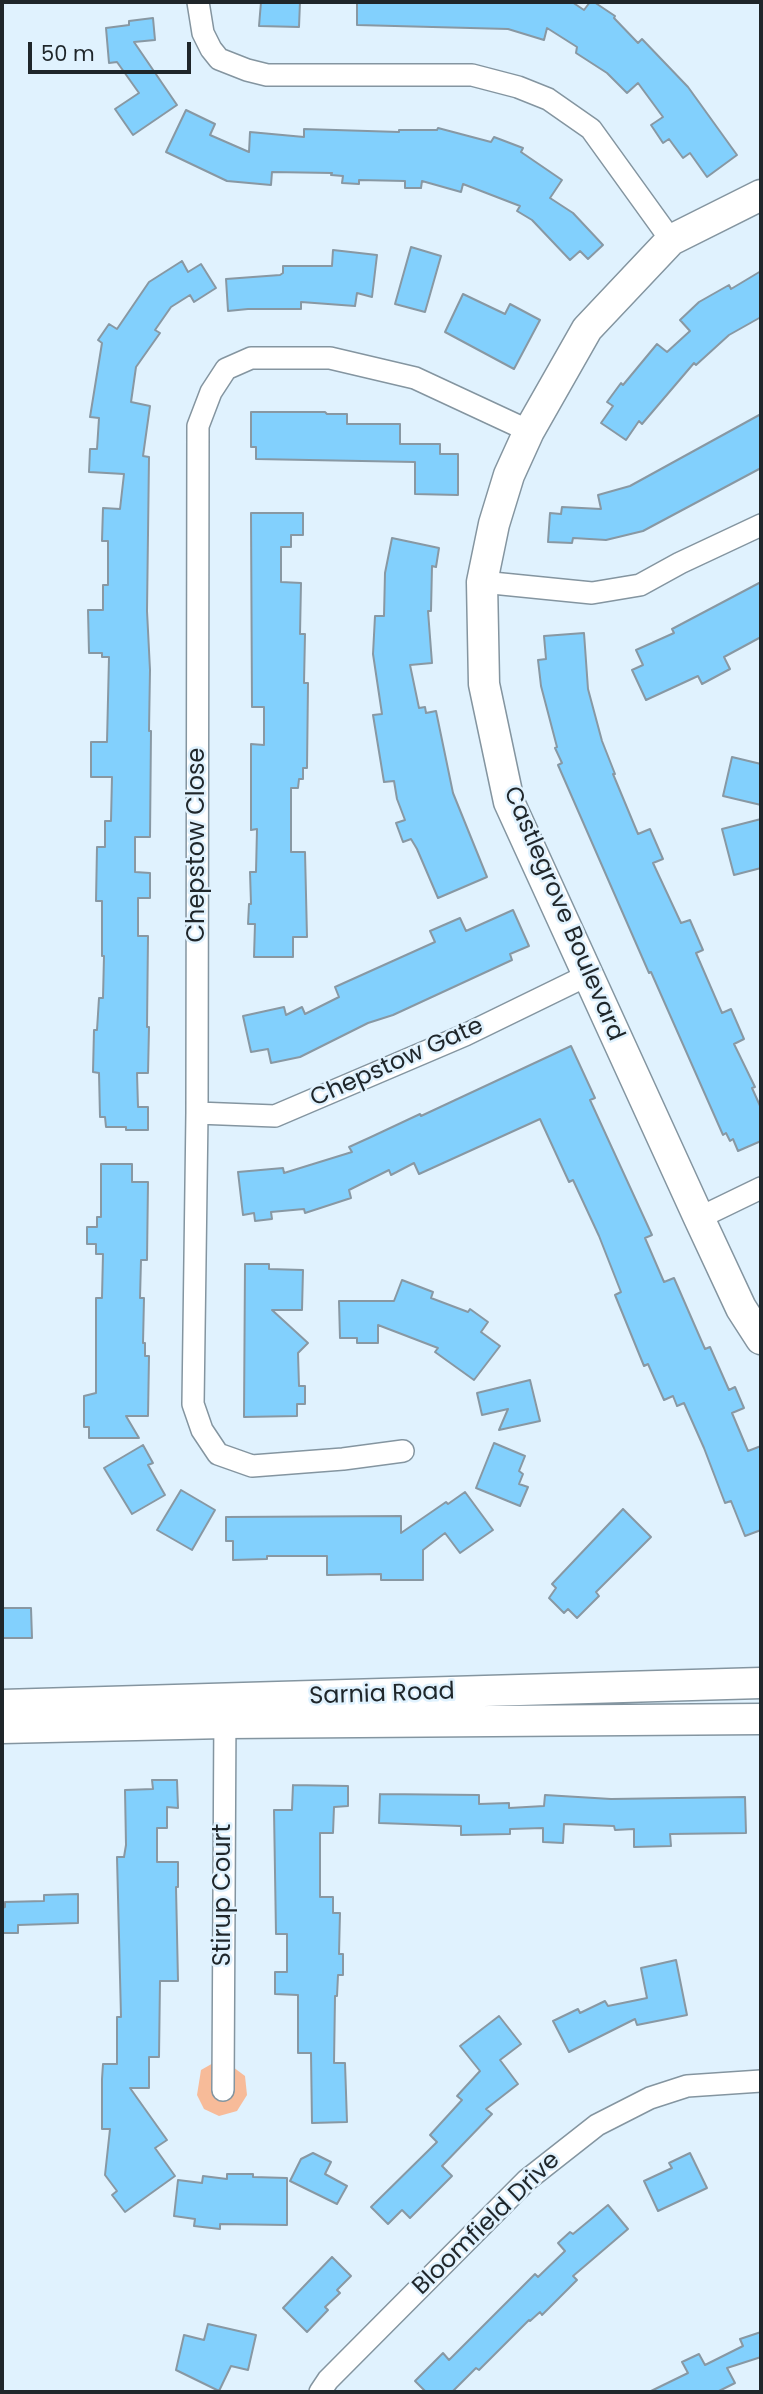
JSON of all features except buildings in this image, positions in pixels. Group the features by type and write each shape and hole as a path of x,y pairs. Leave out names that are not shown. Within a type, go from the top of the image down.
{"main road":[{"name":"Castlegrove Boulevard","path":"761,195 671,240 587,329 530,431 509,475 494,524 482,582 484,684 509,802 741,1308 761,1339"},
{"name":"Sarnia Road","path":"2,1728 225,1712 761,1683"},
{"name":"Sarnia Road","path":"2,1705 225,1712 761,1719"}],"street":[{"path":"198,2 203,33 219,59 247,70 267,75 472,75 518,87 548,99 591,129 671,240"},
{"name":"Chepstow Close","path":"403,1451 252,1466 218,1454 202,1430 193,1404 197,1113 198,426 211,392 226,369 251,358 330,358 415,378 530,431"},
{"path":"482,582 592,593 640,585 761,525"},
{"name":"Chepstow Gate","path":"197,1113 275,1116 466,1035 588,975"},
{"path":"699,1218 761,1188"},
{"name":"Stirup Court","path":"223,2090 225,1712"},
{"name":"Bloomfield Drive","path":"320,2392 328,2380 527,2180 597,2125 650,2098 687,2086 761,2081"}],"shaded area":[{"path":"215,2062 229,2064 245,2076 247,2095 237,2111 219,2116 204,2109 197,2095 201,2070"}]}
